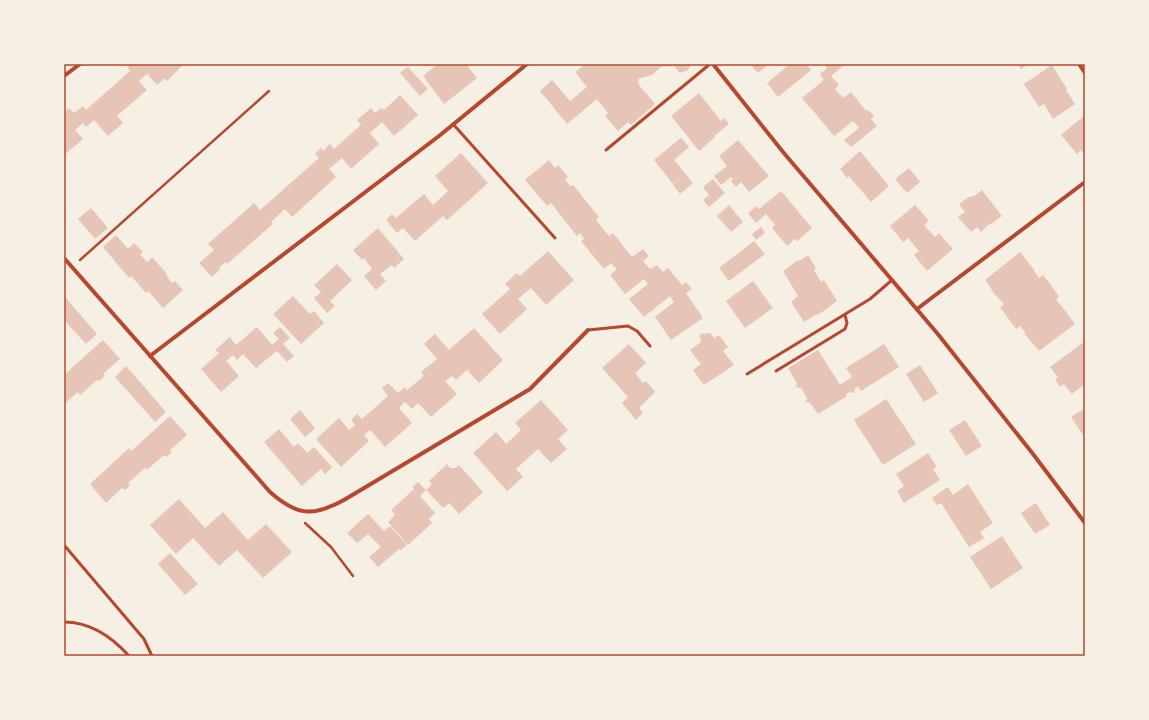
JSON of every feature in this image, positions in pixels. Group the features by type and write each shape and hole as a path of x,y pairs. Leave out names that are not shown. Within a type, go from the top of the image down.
{"street":[{"path":"64,76 80,64"},
{"path":"150,356 439,136 527,64"},
{"path":"711,64 783,152 917,309 1033,454 1085,523"},
{"path":"1080,64 1085,73"},
{"path":"917,309 1085,182"},
{"path":"64,258 270,492 282,503 307,512 328,509 530,389 588,330"}],"lane":[{"path":"606,150 711,64"},
{"path":"453,124 555,238"},
{"path":"747,374 870,299 892,280"},
{"path":"776,371 845,329 847,323 845,315"},
{"path":"588,330 628,326 637,331 650,346"},
{"path":"64,545 144,639 152,656"},
{"path":"64,622 91,627 109,636 129,656"}],"path":[{"path":"72,267 269,91"},
{"path":"290,507 292,511 331,547 353,576"}],"building":[{"path":"131,64 184,64 167,81 165,78 157,85 147,74 139,81 147,90 117,116 123,123 108,136 94,120 86,127 83,123 75,130 83,139 64,155 64,113 69,108 74,113 83,106 86,110 130,71 127,67"},
{"path":"438,64 466,64 477,78 444,104 423,76"},
{"path":"586,64 618,64 621,67 624,64 690,64 690,66 688,70 680,73 674,66 661,67 652,75 638,79 639,85 655,104 631,125 628,122 618,131 605,116 608,113 597,99 567,124 540,91 552,80 570,101 587,87 575,72"},
{"path":"750,64 769,64 758,73"},
{"path":"790,64 806,64 811,70 778,97 767,83"},
{"path":"824,64 840,64 842,67 831,76 839,85 835,89 843,98 851,92 866,111 868,110 874,116 871,119 877,126 851,147 844,140 859,128 853,121 834,136 802,98 824,80 820,74 827,68"},
{"path":"1017,64 1029,64 1021,69"},
{"path":"1052,65 1075,104 1053,119 1044,104 1039,107 1024,84"},
{"path":"408,67 428,89 420,96 400,73"},
{"path":"699,93 721,121 724,118 729,124 699,151 671,116"},
{"path":"400,95 418,115 394,136 382,122 370,133 379,144 351,169 342,158 329,169 336,177 292,217 285,209 271,222 273,224 227,264 225,262 219,268 220,270 212,277 199,263 214,250 208,244 254,203 260,210 319,158 315,154 321,148 323,151 330,144 334,149 361,125 357,120 371,108 375,113 381,108 384,110"},
{"path":"1085,115 1085,156 1081,150 1077,154 1061,135"},
{"path":"681,138 689,147 674,160 686,174 673,184 654,160"},
{"path":"738,140 769,176 749,192 741,182 736,187 731,181 733,179 731,177 721,185 714,176 727,166 719,156"},
{"path":"860,151 889,186 871,202 849,176 847,178 840,169"},
{"path":"461,153 488,183 447,220 443,216 415,241 403,228 397,233 386,220 392,214 396,218 424,194 433,205 448,191 435,176"},
{"path":"549,160 555,168 558,165 568,177 565,179 570,186 573,185 599,217 596,220 609,236 613,233 632,257 643,249 649,256 643,261 650,269 657,265 663,272 668,268 682,285 686,282 692,289 686,293 703,318 671,340 655,317 674,302 670,296 644,317 629,299 648,284 644,279 625,294 610,275 617,269 611,263 604,269 581,241 584,239 580,233 577,236 551,203 547,206 525,180"},
{"path":"909,168 920,182 907,193 895,179"},
{"path":"686,174 693,183 680,194 673,185"},
{"path":"713,179 725,193 709,207 703,200 709,195 703,187"},
{"path":"982,190 1002,216 991,224 990,223 981,232 977,227 971,232 958,217 965,212 959,204"},
{"path":"781,191 812,228 797,241 795,239 787,246 772,228 775,225 766,214 756,223 748,213 757,206 759,209"},
{"path":"729,205 743,222 731,232 717,216"},
{"path":"915,205 929,221 924,225 935,237 939,233 953,249 927,271 914,255 919,251 908,238 903,242 890,226"},
{"path":"91,208 108,228 95,239 78,219"},
{"path":"761,227 765,233 756,240 752,234"},
{"path":"378,228 404,259 394,268 392,265 380,274 386,281 376,290 364,276 372,269 364,258 362,260 353,250"},
{"path":"116,235 128,249 134,243 143,252 140,254 147,262 152,257 167,274 166,275 172,283 175,281 183,290 163,308 148,291 146,293 131,276 129,278 103,247"},
{"path":"754,241 765,254 729,281 719,268"},
{"path":"548,251 574,280 546,305 531,288 518,299 527,309 500,334 482,314 510,289 505,284 517,273 520,276"},
{"path":"1020,252 1039,278 1043,275 1051,285 1059,297 1056,299 1075,324 1039,351 1020,326 1016,329 1000,307 1004,304 991,290 985,280"},
{"path":"808,255 816,268 814,270 821,282 824,280 837,301 818,315 817,314 804,322 791,302 798,296 783,271"},
{"path":"337,264 352,280 330,301 335,306 327,313 314,298 321,292 314,285"},
{"path":"753,281 773,308 745,328 726,301"},
{"path":"64,296 97,334 86,344 64,320"},
{"path":"293,296 310,314 314,311 324,323 301,344 273,314"},
{"path":"257,327 272,345 279,339 273,333 280,327 290,338 283,344 294,356 287,362 277,351 256,368 243,354 237,360 233,355 226,361 239,376 221,392 201,369 219,353 215,350 230,337 236,345"},
{"path":"474,328 503,360 479,383 467,370 456,380 452,376 445,381 457,394 431,417 418,403 412,409 405,402 399,408 412,423 385,447 370,430 364,435 369,441 341,467 316,439 339,418 349,430 355,425 351,420 357,414 362,419 388,396 382,388 388,383 398,393 405,387 407,390 424,376 421,372 437,359 424,344 435,334 449,350"},
{"path":"710,333 714,338 719,335 728,347 723,351 734,365 704,385 693,370 701,364 690,350 701,342 700,334"},
{"path":"103,340 120,359 103,374 105,376 99,381 97,380 80,395 78,392 64,404 64,375"},
{"path":"1085,341 1085,384 1072,394 1064,384 1060,387 1055,380 1058,377 1050,367"},
{"path":"629,344 646,363 635,373 643,383 646,381 655,392 639,408 643,413 636,420 622,403 628,397 602,368"},
{"path":"884,344 899,367 861,391 858,386 854,393 850,392 846,394 847,396 818,414 810,403 806,402 807,398 801,388 796,387 797,383 788,368 818,350 840,385 852,377 846,368"},
{"path":"920,365 938,393 924,402 906,374"},
{"path":"126,366 166,412 155,422 115,377"},
{"path":"886,399 916,444 883,465 854,420"},
{"path":"541,400 568,430 558,439 567,449 551,463 538,449 516,469 523,477 507,491 473,453 496,432 506,444 521,430 515,423"},
{"path":"1085,408 1085,438 1071,417"},
{"path":"300,410 315,428 305,437 290,419"},
{"path":"170,416 187,435 170,450 172,452 166,457 164,455 147,470 145,468 128,483 130,485 125,490 122,488 106,503 90,484 129,448 131,451"},
{"path":"965,420 982,446 966,456 949,430"},
{"path":"279,429 294,447 298,443 307,453 314,447 332,467 325,474 321,469 302,486 264,442"},
{"path":"928,453 937,467 933,469 940,480 904,503 897,491 904,486 896,474"},
{"path":"447,464 450,468 455,468 459,465 483,492 459,514 449,503 443,508 426,490 432,484 429,481"},
{"path":"418,482 426,490 420,496 435,513 429,519 432,523 408,545 388,522 395,515 391,510 414,489 412,487"},
{"path":"968,484 993,523 980,532 984,538 969,547 941,503 937,505 932,498 948,487 953,495"},
{"path":"179,499 205,528 223,512 248,540 266,524 292,552 263,578 237,550 219,566 193,538 176,554 150,525"},
{"path":"1036,503 1050,525 1035,534 1021,513"},
{"path":"368,514 384,531 390,526 407,545 401,550 399,549 378,567 369,557 381,547 368,534 357,543 347,533"},
{"path":"1002,536 1023,568 991,589 970,557"},
{"path":"170,553 198,584 185,595 158,564"}]}
